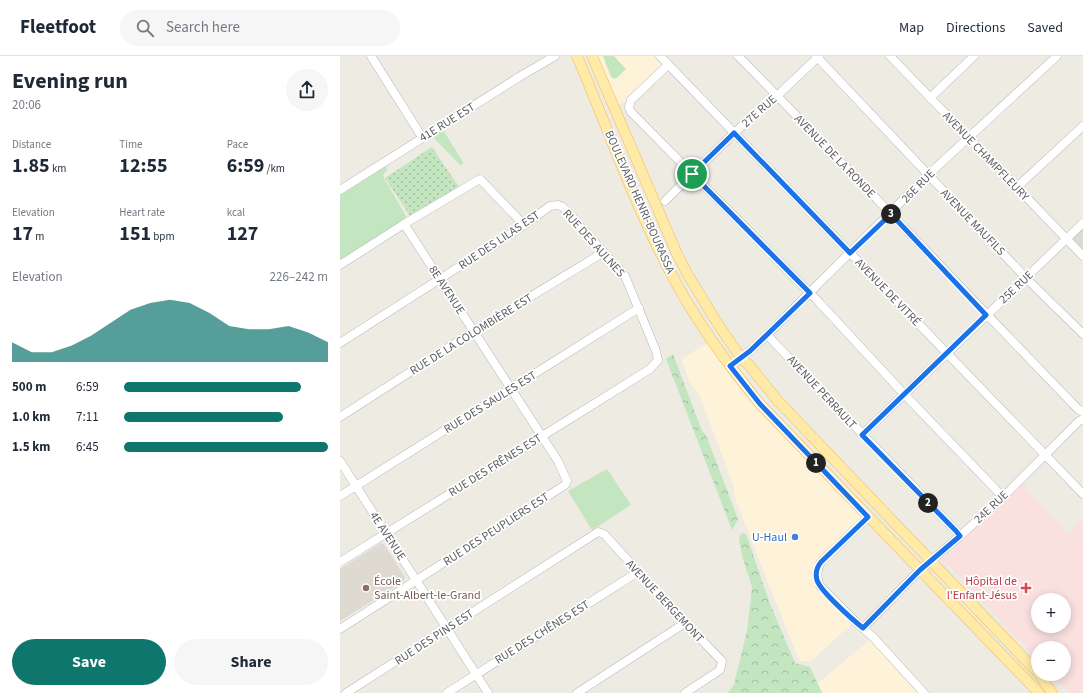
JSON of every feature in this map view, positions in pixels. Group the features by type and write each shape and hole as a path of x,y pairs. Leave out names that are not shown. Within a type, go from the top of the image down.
{"main road":[{"name":"BOULEVARD HENRI-BOURASSA","path":"577,56 644,216 663,257 702,327 730,366 760,404 1039,693"},
{"name":"BOULEVARD HENRI-BOURASSA","path":"592,56 677,254 688,276 741,358 748,364 778,401 809,435 1031,667"},
{"name":"BOULEVARD HENRI-BOURASSA","path":"1043,681 1052,693"}],"street":[{"path":"371,56 422,137"},
{"name":"41E RUE EST","path":"340,190 422,137 555,56"},
{"name":"AVENUE DE VITRÉ","path":"660,56 1083,494"},
{"name":"AVENUE DE LA RONDE","path":"738,56 891,214 986,315 1078,409 1083,412"},
{"path":"930,98 974,56"},
{"name":"26E RUE","path":"730,366 741,358 810,293 891,214 928,175 1057,56"},
{"name":"27E RUE","path":"665,201 734,133 777,96 817,57"},
{"name":"AVENUE MAUFILS","path":"817,57 1026,278 1083,334"},
{"name":"AVENUE CHAMPFLEURY","path":"892,57 968,138 1083,256"},
{"path":"668,65 631,100 629,107 631,112 810,293 904,394 1003,496"},
{"path":"1016,188 1083,126"},
{"path":"340,265 404,224 480,179 524,226"},
{"name":"RUE DES LILAS EST","path":"340,343 524,226 550,206 558,205"},
{"name":"RUE DES AULNES","path":"558,205 563,207 625,276 656,352 658,360 650,369"},
{"name":"25E RUE","path":"862,435 1083,223"},
{"name":"8E AVENUE","path":"404,224 558,461 566,478"},
{"name":"RUE DE LA COLOMBIÈRE EST","path":"340,417 474,331 604,252"},
{"name":"RUE DES SAULES EST","path":"340,496 639,308"},
{"name":"AVENUE PERRAULT","path":"767,334 960,536"},
{"name":"RUE DES FRÊNES EST","path":"340,562 650,369"},
{"name":"24E RUE","path":"863,628 920,570 960,536 1079,421 1083,419"},
{"name":"4E AVENUE","path":"340,461 488,693"},
{"name":"RUE DES PEUPLIERS EST","path":"340,629 565,485 566,478"},
{"path":"868,517 821,562 816,574 820,586 873,637 924,693"},
{"name":"RUE DES PINS EST","path":"346,693 598,532 604,534"},
{"name":"AVENUE BERGEMONT","path":"604,534 722,662 720,670 685,693"},
{"name":"RUE DES CHÊNES EST","path":"447,693 638,572"},
{"path":"577,693 685,623"}],"shaded area":[{"path":"592,56 660,56 668,65 631,100 614,106"},
{"path":"1083,223 1083,256 1066,238"},
{"path":"711,341 724,359 868,517 821,562 817,580 855,621 811,661 801,661 798,658 734,496 734,487 699,394 691,385 681,359"},
{"name":"Hôpital de l'Enfant-Jésus","path":"1022,483 1067,534 1083,520 1083,693 1069,693 1058,681 1071,681 1071,641 1031,641 1031,653 950,567 942,565 942,559"},
{"name":"École Saint-Albert-le-Grand","path":"381,543 384,544 405,577 404,581 340,621 340,569"},
{"path":"873,637 924,693 822,693 818,683"}],"green space":[{"path":"603,56 614,56 626,69 614,79 611,77"},
{"path":"443,130 463,162 462,165 460,165 431,135"},
{"path":"432,147 461,190 412,219 385,178"},
{"path":"386,164 387,171 383,174 384,178 407,218 340,260 340,193"},
{"path":"673,354 702,431 706,435 738,519 732,530 666,359"},
{"path":"607,469 631,505 592,530 568,491"},
{"path":"743,533 746,534 769,601 795,663 810,667 822,693 728,693 734,684 747,631 752,587 742,556 739,538"}],"place":[{"name":"U-Haul","path":"795,537"},
{"name":"École Saint-Albert-le-Grand","path":"366,588"},
{"name":"Hôpital de l'Enfant-Jésus","path":"1026,588"}],"route":[{"path":"734,133 850,253 891,214 986,315 862,435 960,536 920,570 863,628 820,586 816,574 821,562 868,517 760,404 730,366 750,351 810,293 692,174 734,133"}]}
